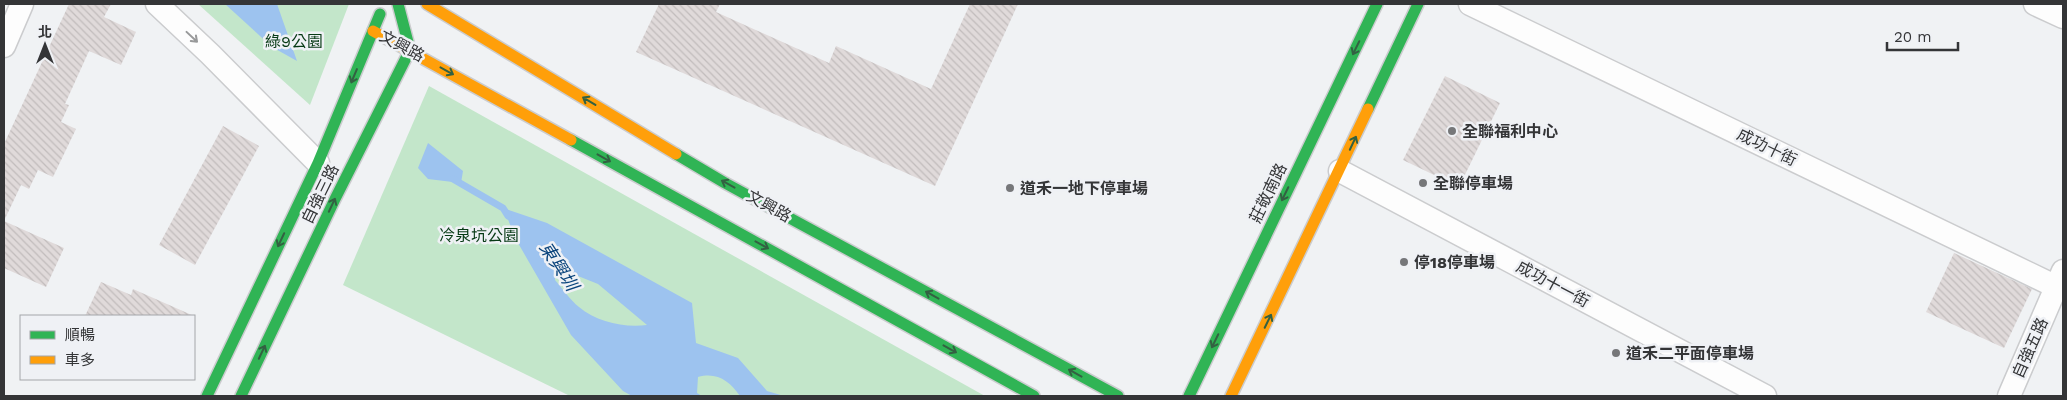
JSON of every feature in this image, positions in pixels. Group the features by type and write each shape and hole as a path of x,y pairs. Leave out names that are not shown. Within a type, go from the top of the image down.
{"street":[{"path":"4,46 22,4"},
{"path":"157,4 210,54 318,163"},
{"name":"自強三路","path":"207,396 318,163 384,4"},
{"path":"398,4 410,50"},
{"name":"文興路","path":"427,4 725,182 1118,396"},
{"name":"莊敬南路","path":"1189,396 1377,4"},
{"path":"1232,396 1418,4"},
{"name":"成功十街","path":"1470,4 2061,283"},
{"path":"2035,4 2063,16"},
{"name":"文興路","path":"373,31 1034,396"},
{"name":"自強三路","path":"241,396 339,191 410,50"},
{"name":"成功十一街","path":"1340,171 1765,396"},
{"name":"自強五路","path":"2009,396 2061,283"}],"green space":[{"name":"綠9公園","path":"198,4 349,4 310,105"},
{"name":"冷泉坑公園","path":"429,86 985,396 570,396 343,285"}],"water":[{"path":"225,4 277,4 297,61 272,47"},
{"path":"428,143 463,171 461,183 428,179 418,168"},
{"path":"503,208 547,223 692,303 696,343 738,358 767,391 784,396 740,396 727,382 711,376 698,377 697,393 702,396 632,396 623,391 571,335 518,243","holes":["563,270 598,284 647,325 620,325 594,317 573,301 555,280 555,273"]}],"building":[{"path":"69,4 111,4 104,17 136,32 121,65 89,51 65,104 69,105 61,122 76,129 53,177 38,170 29,189 21,185 4,221 4,144"},
{"path":"659,4 720,4 716,12 829,63 836,46 931,89 970,4 1018,4 935,186 636,52"},
{"name":"全聯福利中心","path":"1445,76 1500,103 1459,187 1403,160"},
{"path":"223,126 259,146 195,265 159,245"},
{"path":"4,221 64,248 46,287 4,268"},
{"path":"1954,253 2032,289 2004,348 1926,312"},
{"path":"101,282 131,295 133,289 192,315 85,315"}],"waterway":[{"name":"東興圳","path":"453,179 503,208 508,216"}],"traffic: fast":[{"path":"241,396 335,199 410,50 398,4"},
{"path":"1189,396 1377,4"},
{"path":"1368,109 1418,4"},
{"path":"207,396 318,163 380,14"},
{"path":"571,140 1034,396"},
{"path":"676,154 725,183 1118,396"}],"traffic: slow":[{"path":"427,4 676,154"},
{"path":"373,31 571,140"},
{"path":"1231,396 1368,109"}],"place":[{"name":"全聯福利中心","path":"1452,131"},
{"name":"全聯停車場","path":"1423,183"},
{"name":"道禾一地下停車場","path":"1010,188"},
{"name":"停18停車場","path":"1404,262"},
{"name":"道禾二平面停車場","path":"1616,353"}]}
